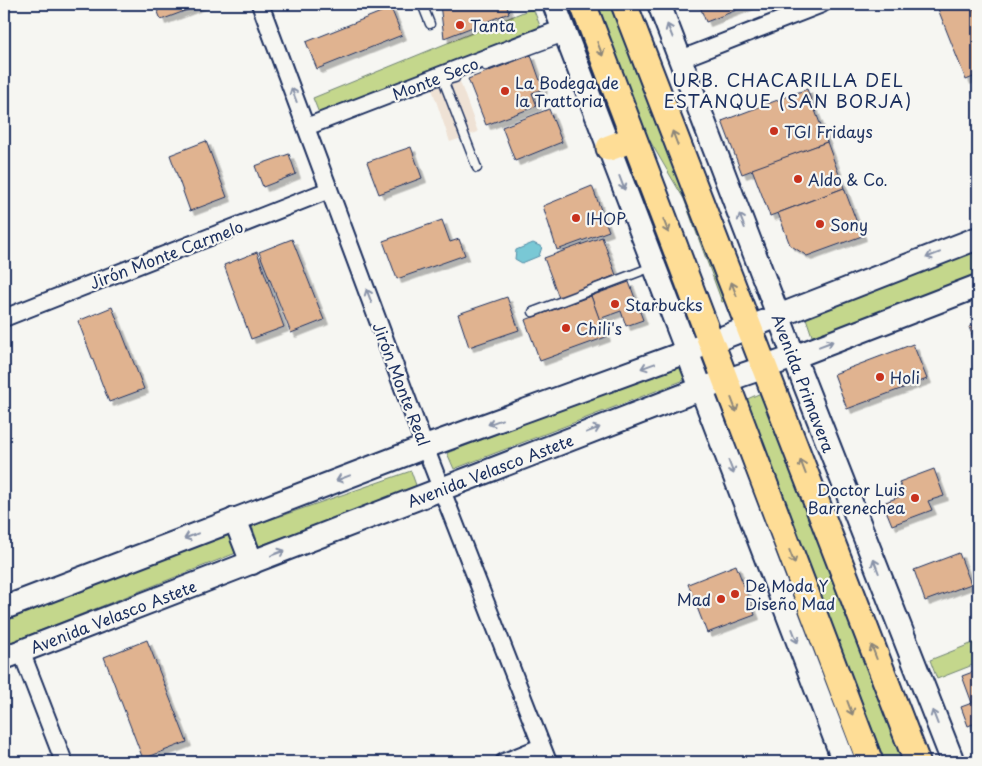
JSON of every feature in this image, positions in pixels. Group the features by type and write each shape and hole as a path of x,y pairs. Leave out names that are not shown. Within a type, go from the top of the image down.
{"main road":[{"path":"554,4 844,762"},
{"path":"583,4 724,381 870,762"},
{"name":"Avenida Primavera","path":"624,4 917,762"},
{"name":"Avenida Primavera","path":"659,4 778,316 953,762"},
{"path":"609,148 634,139"},
{"path":"4,608 425,447 710,343 978,238"},
{"name":"Avenida Velasco Astete","path":"13,655 701,389 794,357 978,286"},
{"path":"235,519 252,563"}],"street":[{"name":"Jirón Monte Real","path":"260,4 425,447 548,762"},
{"path":"681,59 822,4"},
{"name":"Monte Seco","path":"306,127 565,32"},
{"name":"Jirón Monte Carmelo","path":"4,318 329,190"},
{"path":"13,655 64,762"},
{"path":"504,762 542,747"}],"lane":[{"path":"422,4 430,24"},
{"path":"477,168 445,85 446,82 565,32"},
{"path":"533,312 654,266"}],"shaded area":[{"path":"459,79 478,132 450,142 432,89"}],"green space":[{"path":"597,4 617,4 732,299 722,302 684,199 647,136"},
{"path":"533,8 544,36 324,126 313,98"},
{"path":"978,246 978,281 812,336 805,315"},
{"path":"681,363 687,379 454,469 447,453"},
{"path":"761,393 905,762 885,762 745,400"},
{"path":"411,471 417,488 259,546 252,526"},
{"path":"228,529 236,553 4,645 4,616"},
{"path":"978,641 978,663 937,679 930,660"}],"water":[{"path":"533,243 542,247 539,256 522,263 515,259 516,250"}],"building":[{"path":"155,4 203,4 161,20"},
{"name":"Tanta","path":"440,4 506,4 509,13 444,38"},
{"path":"699,4 752,4 706,22"},
{"path":"936,4 972,4 978,19 978,75 966,80"},
{"path":"391,8 402,35 317,69 306,42"},
{"name":"La Bodega de la Trattoria","path":"531,55 543,89 532,93 537,106 486,125 468,79"},
{"name":"TGI Fridays","path":"807,89 827,142 742,174 722,121"},
{"path":"549,109 562,142 515,161 502,127"},
{"path":"206,141 227,197 190,211 170,155"},
{"name":"Aldo & Co.","path":"827,142 844,188 770,216 752,169"},
{"path":"411,147 422,178 379,194 367,162"},
{"path":"289,154 296,174 263,187 255,166"},
{"name":"IHOP","path":"592,186 609,231 557,250 543,206"},
{"name":"Sony","path":"844,188 862,236 807,256 790,245 778,213"},
{"path":"442,220 450,242 459,239 465,255 397,279 383,241"},
{"path":"602,237 616,275 559,298 544,258"},
{"path":"292,239 324,320 291,333 259,252"},
{"path":"257,252 284,327 251,339 224,265"},
{"name":"Starbucks","path":"629,282 643,320 626,326 621,311 599,319 591,296"},
{"name":"Chili's","path":"591,296 606,337 540,361 525,320"},
{"path":"507,297 519,330 469,347 458,314"},
{"path":"112,307 144,389 109,402 78,321"},
{"path":"978,323 978,350 969,327"},
{"name":"Holi","path":"913,344 927,379 847,409 834,374"},
{"name":"Doctor Luis Barrenechea","path":"934,469 944,496 928,501 932,510 892,525 883,503 904,495 899,482"},
{"path":"959,553 971,584 925,601 914,570"},
{"name":"Mad","path":"736,565 755,615 707,633 688,584"},
{"path":"147,640 187,742 143,759 104,657"},
{"path":"978,670 978,722 968,726 961,707 972,703 962,676"}],"place":[{"name":"Tanta","path":"460,25"},
{"name":"La Bodega de la Trattoria","path":"505,91"},
{"name":"TGI Fridays","path":"774,131"},
{"name":"Aldo & Co.","path":"798,179"},
{"name":"IHOP","path":"576,218"},
{"name":"Sony","path":"820,224"},
{"name":"Starbucks","path":"615,304"},
{"name":"Chili's","path":"566,328"},
{"name":"Holi","path":"880,377"},
{"name":"Doctor Luis Barrenechea","path":"915,498"},
{"name":"De Moda Y Diseño Mad","path":"735,594"},
{"name":"Mad","path":"721,599"}],"district":[{"name":"URB. CHACARILLA DEL ESTANQUE (SAN BORJA)","path":"788,89"}]}
